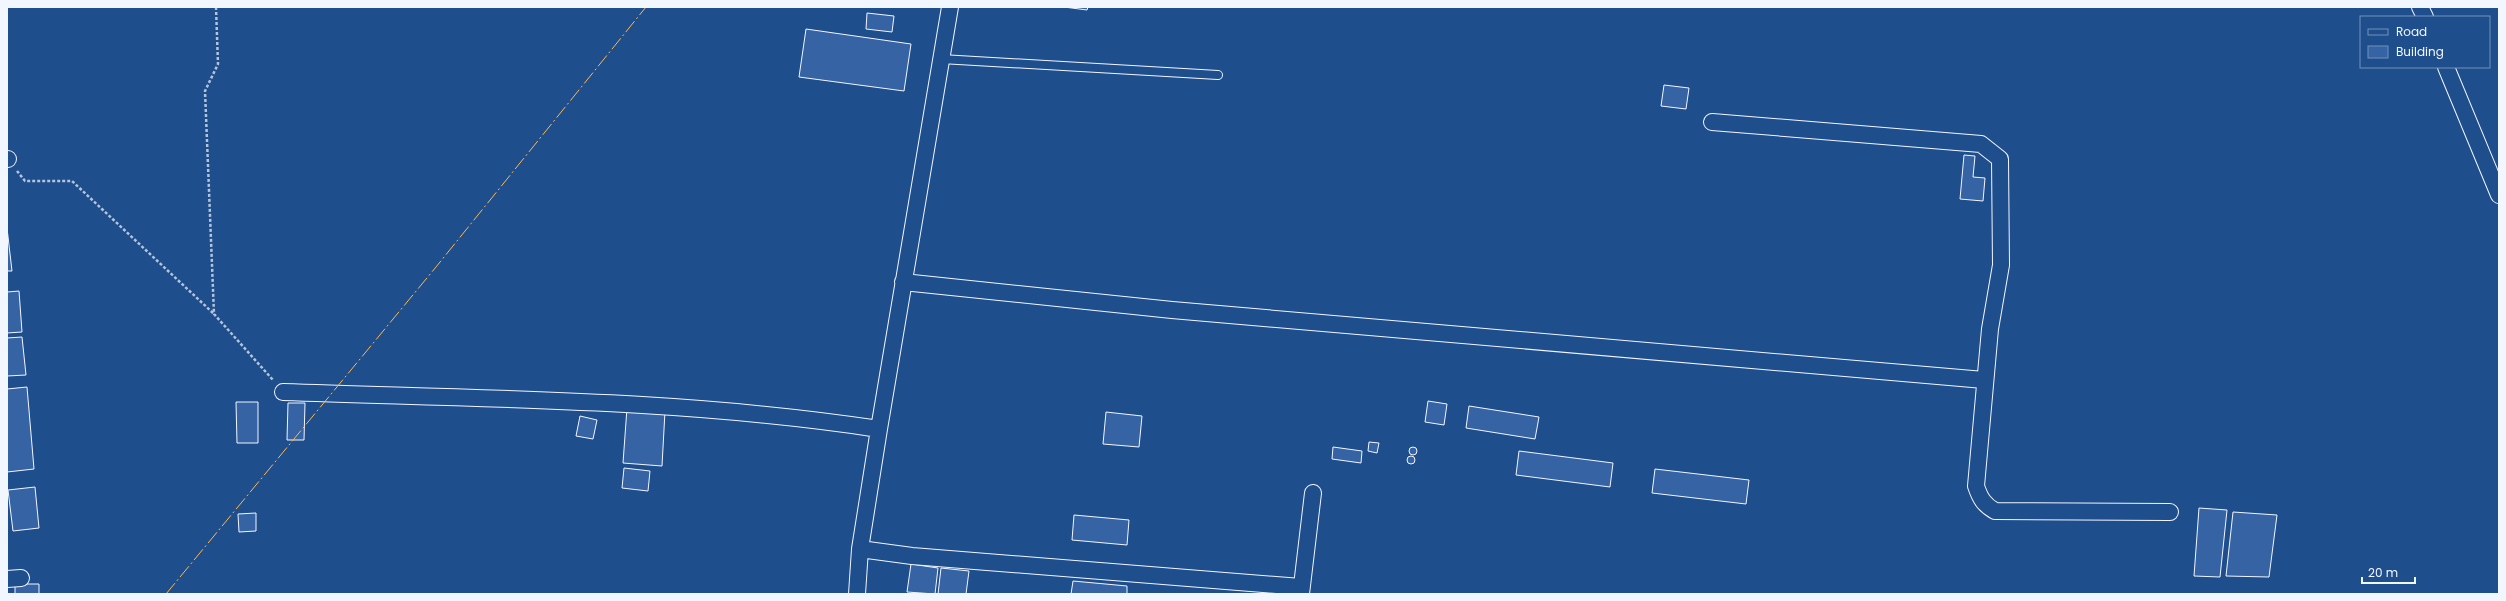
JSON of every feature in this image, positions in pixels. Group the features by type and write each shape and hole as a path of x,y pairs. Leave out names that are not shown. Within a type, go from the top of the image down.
{"street":[{"path":"857,594 860,549 879,429 950,7"},
{"path":"2420,7 2424,16"},
{"path":"2446,68 2499,195"},
{"path":"1712,122 1980,144 2000,159 2001,265 1990,329 1984,380 1976,486 1985,506 1995,511 2170,512"},
{"path":"903,282 1180,311 1984,380"},
{"path":"283,392 682,407 755,412 879,429"},
{"path":"860,549 920,557 1301,591 1313,493"}],"lane":[{"path":"941,59 1218,75"}],"path":[{"path":"214,314 205,91 218,64 216,7"},
{"path":"7,159 25,181 72,181 214,314 283,392"}],"building":[{"path":"1064,7 1088,7 1087,10"},
{"path":"867,13 894,16 892,32 866,29"},
{"path":"806,29 911,44 904,91 799,77"},
{"path":"1664,85 1689,88 1686,109 1661,106"},
{"path":"1964,155 1975,156 1973,177 1985,178 1983,201 1960,199"},
{"path":"7,228 12,271 7,271"},
{"path":"19,291 22,332 7,333 7,292"},
{"path":"22,337 26,375 7,376 7,338"},
{"path":"27,387 34,469 7,472 7,389"},
{"path":"1428,401 1447,404 1444,425 1425,422"},
{"path":"236,402 258,402 258,443 237,443"},
{"path":"288,403 305,403 304,440 287,440"},
{"path":"1469,406 1539,417 1535,439 1466,428"},
{"path":"627,408 665,411 662,466 623,463"},
{"path":"1106,412 1142,416 1139,447 1103,444"},
{"path":"580,416 597,420 593,439 576,436"},
{"path":"1369,442 1379,443 1377,453 1368,451"},
{"path":"1333,447 1362,451 1361,463 1332,459"},
{"path":"1411,447 1415,447 1417,451 1415,455 1411,455 1409,453 1409,449"},
{"path":"1519,451 1613,463 1610,487 1516,475"},
{"path":"1409,456 1413,456 1415,460 1413,464 1409,464 1407,462 1407,458"},
{"path":"624,468 650,471 648,491 622,488"},
{"path":"1655,469 1749,480 1746,504 1652,493"},
{"path":"35,487 39,528 13,531 8,490"},
{"path":"2199,508 2227,510 2220,577 2194,576"},
{"path":"2233,512 2277,515 2269,577 2226,576"},
{"path":"256,513 256,531 239,532 238,514"},
{"path":"1074,515 1129,520 1127,545 1072,540"},
{"path":"911,564 938,568 935,594 907,592"},
{"path":"941,568 969,571 966,594 938,594"},
{"path":"1073,581 1127,586 1127,594 1071,594"},
{"path":"15,584 39,584 39,594 15,594"}],"power":[{"path":"166,594 436,267 646,7"}]}
